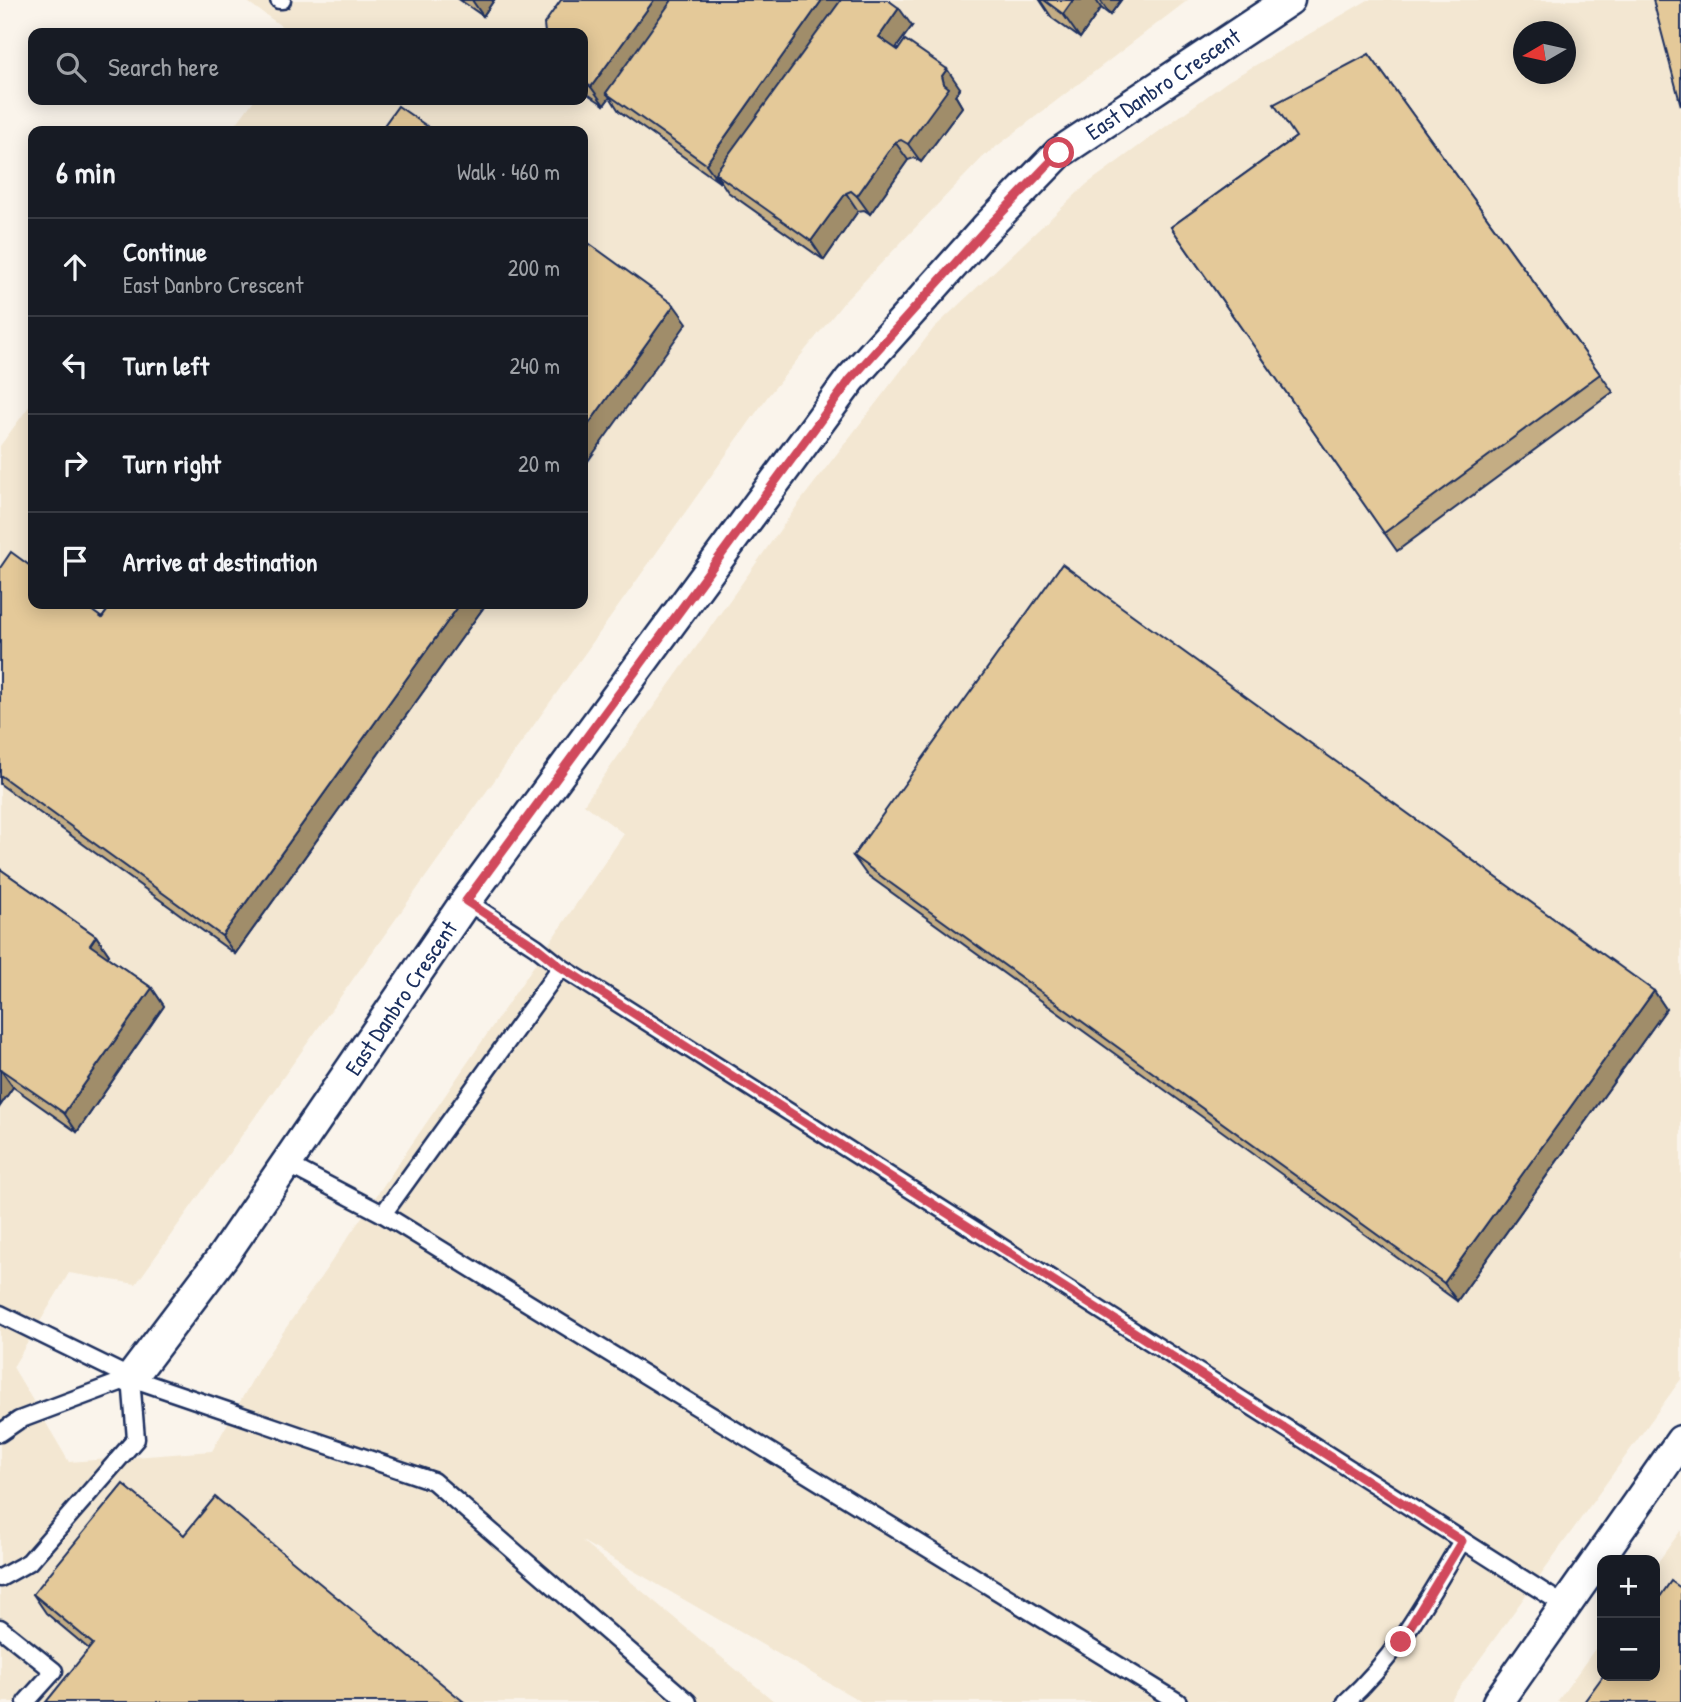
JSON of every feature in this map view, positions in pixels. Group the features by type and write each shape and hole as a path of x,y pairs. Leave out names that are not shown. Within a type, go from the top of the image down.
{"street":[{"name":"East Danbro Crescent","path":"131,1378 221,1259 466,901 850,380 987,228 1059,153 1289,0"},
{"path":"1504,1700 1564,1605 1681,1441"}],"lane":[{"path":"466,901 536,947 561,967 1564,1605"},
{"path":"383,1214 561,967"},
{"path":"287,1164 383,1214 1178,1702"},
{"path":"0,1314 131,1378 433,1481 688,1702"},
{"path":"0,1433 19,1420 131,1378"},
{"path":"0,1577 30,1562 136,1439 131,1378"},
{"path":"1346,1702 1373,1678 1401,1642 1462,1541"},
{"path":"0,1628 54,1671 26,1702"}],"shaded area":[{"path":"245,0 1188,0 984,156 845,301 768,396 136,1284 69,1273 13,1367 69,1462 212,1451 262,1363 624,834 584,804 802,499 934,328 1087,184 1228,81 1368,0 1681,0 1681,1379 1449,1702 862,1702 582,1541 775,1702 0,1702 0,446 28,408 28,609 588,609 588,126 235,126 250,105 588,105 588,28 284,28"},
{"path":"1681,1530 1681,1702 1557,1702 1597,1646 1597,1681 1660,1681 1660,1559"}],"building":[{"path":"561,0 654,0 591,87 588,85 588,28 544,28 544,24"},
{"path":"672,0 822,0 706,164 606,93"},
{"path":"841,0 888,0 899,8 879,37 898,50 905,40 947,69 942,76 944,84 949,88 908,144 901,140 895,142 857,196 851,191 846,193 811,241 715,173"},
{"path":"1044,0 1073,0 1063,14"},
{"path":"1653,0 1681,0 1681,106"},
{"path":"1369,54 1600,374 1384,533 1171,227 1296,137 1274,104"},
{"path":"398,106 427,126 384,126"},
{"path":"588,243 674,305 588,425"},
{"path":"11,552 28,564 28,609 90,609 102,618 108,609 456,609 222,936 0,775 0,568"},
{"path":"1062,564 1654,991 1444,1283 853,856"},
{"path":"0,869 96,936 90,945 152,988 64,1113 0,1069"},
{"path":"123,1484 184,1535 215,1497 464,1702 46,1702 93,1644 33,1594"},
{"path":"1671,1581 1681,1588 1681,1702 1584,1702 1599,1681 1660,1681 1660,1597"}],"route":[{"path":"1059,153 987,228 850,380 466,901 536,947 561,967 1462,1541 1401,1642"}]}
